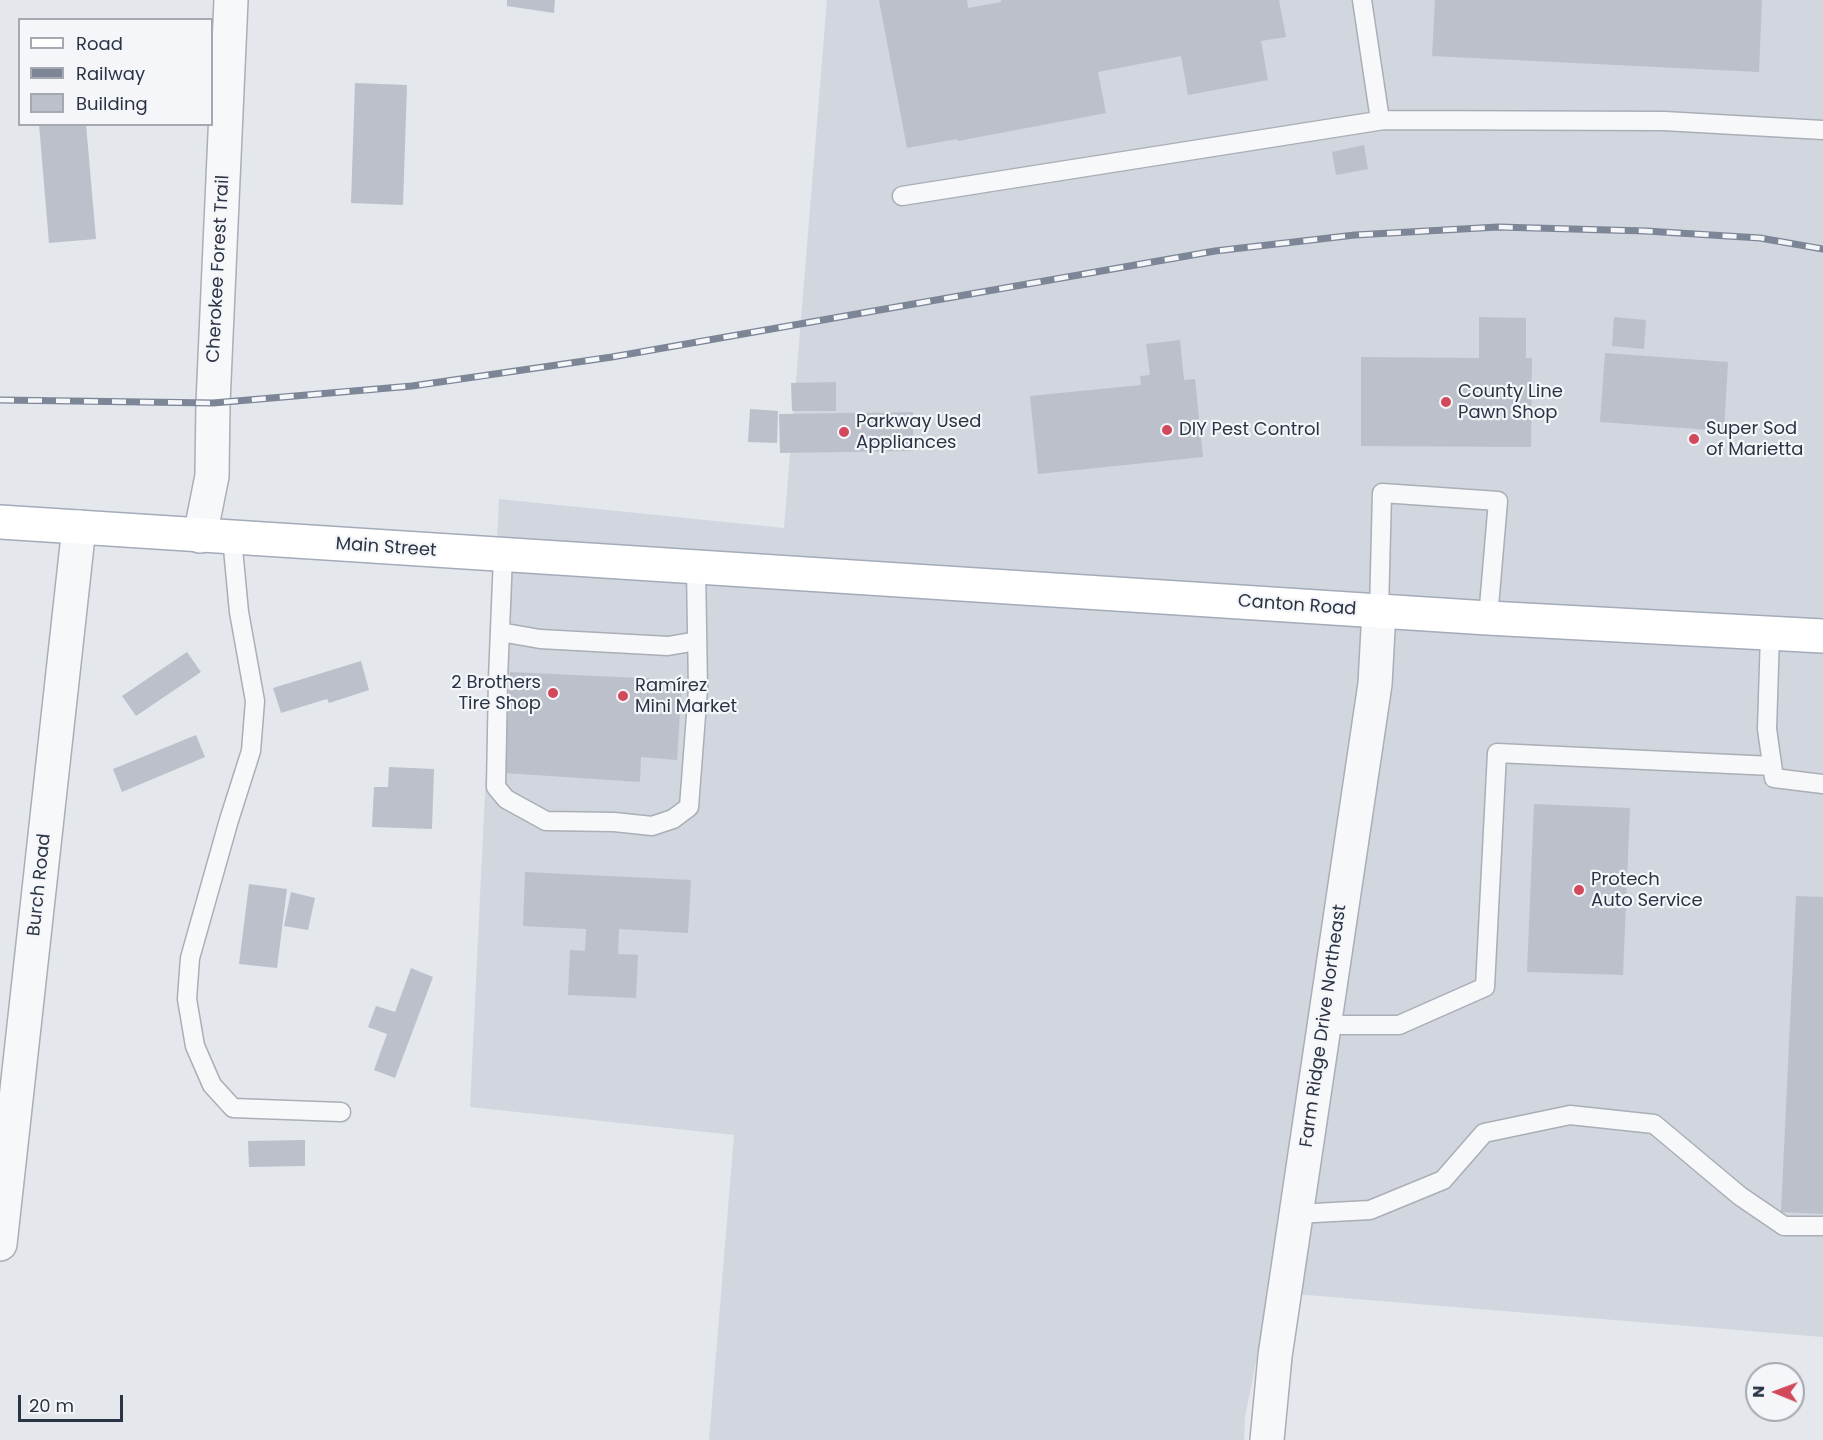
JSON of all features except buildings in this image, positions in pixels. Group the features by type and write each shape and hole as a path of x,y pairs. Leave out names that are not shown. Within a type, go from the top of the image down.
{"main road":[{"name":"Main Street","path":"0,522 771,573"},
{"name":"Canton Road","path":"771,573 1488,618 1823,636"}],"street":[{"name":"Cherokee Forest Trail","path":"200,536 212,476 213,403 231,0"},
{"name":"Burch Road","path":"0,1244 79,527"},
{"name":"Farm Ridge Drive Northeast","path":"1267,1440 1275,1356 1377,669 1379,611"}],"lane":[{"path":"1362,0 1380,120"},
{"path":"902,196 1380,120 1664,121 1823,130"},
{"path":"1379,611 1382,493 1498,501 1488,618"},
{"path":"232,538 239,612 255,701 251,751 190,958 187,999 195,1046 212,1085 233,1108 341,1112"},
{"path":"503,556 496,787 506,799 546,821 614,822 652,826 673,819 689,807 698,689 696,568"},
{"path":"500,632 540,639 668,646 697,641"},
{"path":"1770,634 1767,729 1774,778 1823,784"},
{"path":"1324,1025 1399,1025 1485,987 1497,753 1772,766"},
{"path":"1296,1214 1370,1210 1443,1180 1484,1133 1570,1115 1654,1124 1740,1196 1784,1226 1823,1226"}],"shaded area":[{"path":"827,0 1823,0 1823,1337 1270,1292 1245,1417 1244,1440 709,1440 734,1135 470,1107 499,499 784,528"}],"railway":[{"path":"0,400 213,403 412,386 612,357 1215,251 1355,235 1498,227 1646,231 1760,238 1823,249"}],"place":[{"name":"County Line Pawn Shop","path":"1446,402"},
{"name":"DIY Pest Control","path":"1167,430"},
{"name":"Parkway Used Appliances","path":"844,432"},
{"name":"Super Sod of Marietta","path":"1694,439"},
{"name":"2 Brothers Tire Shop","path":"553,693"},
{"name":"Ramírez Mini Market","path":"623,696"},
{"name":"Protech Auto Service","path":"1579,890"}]}
